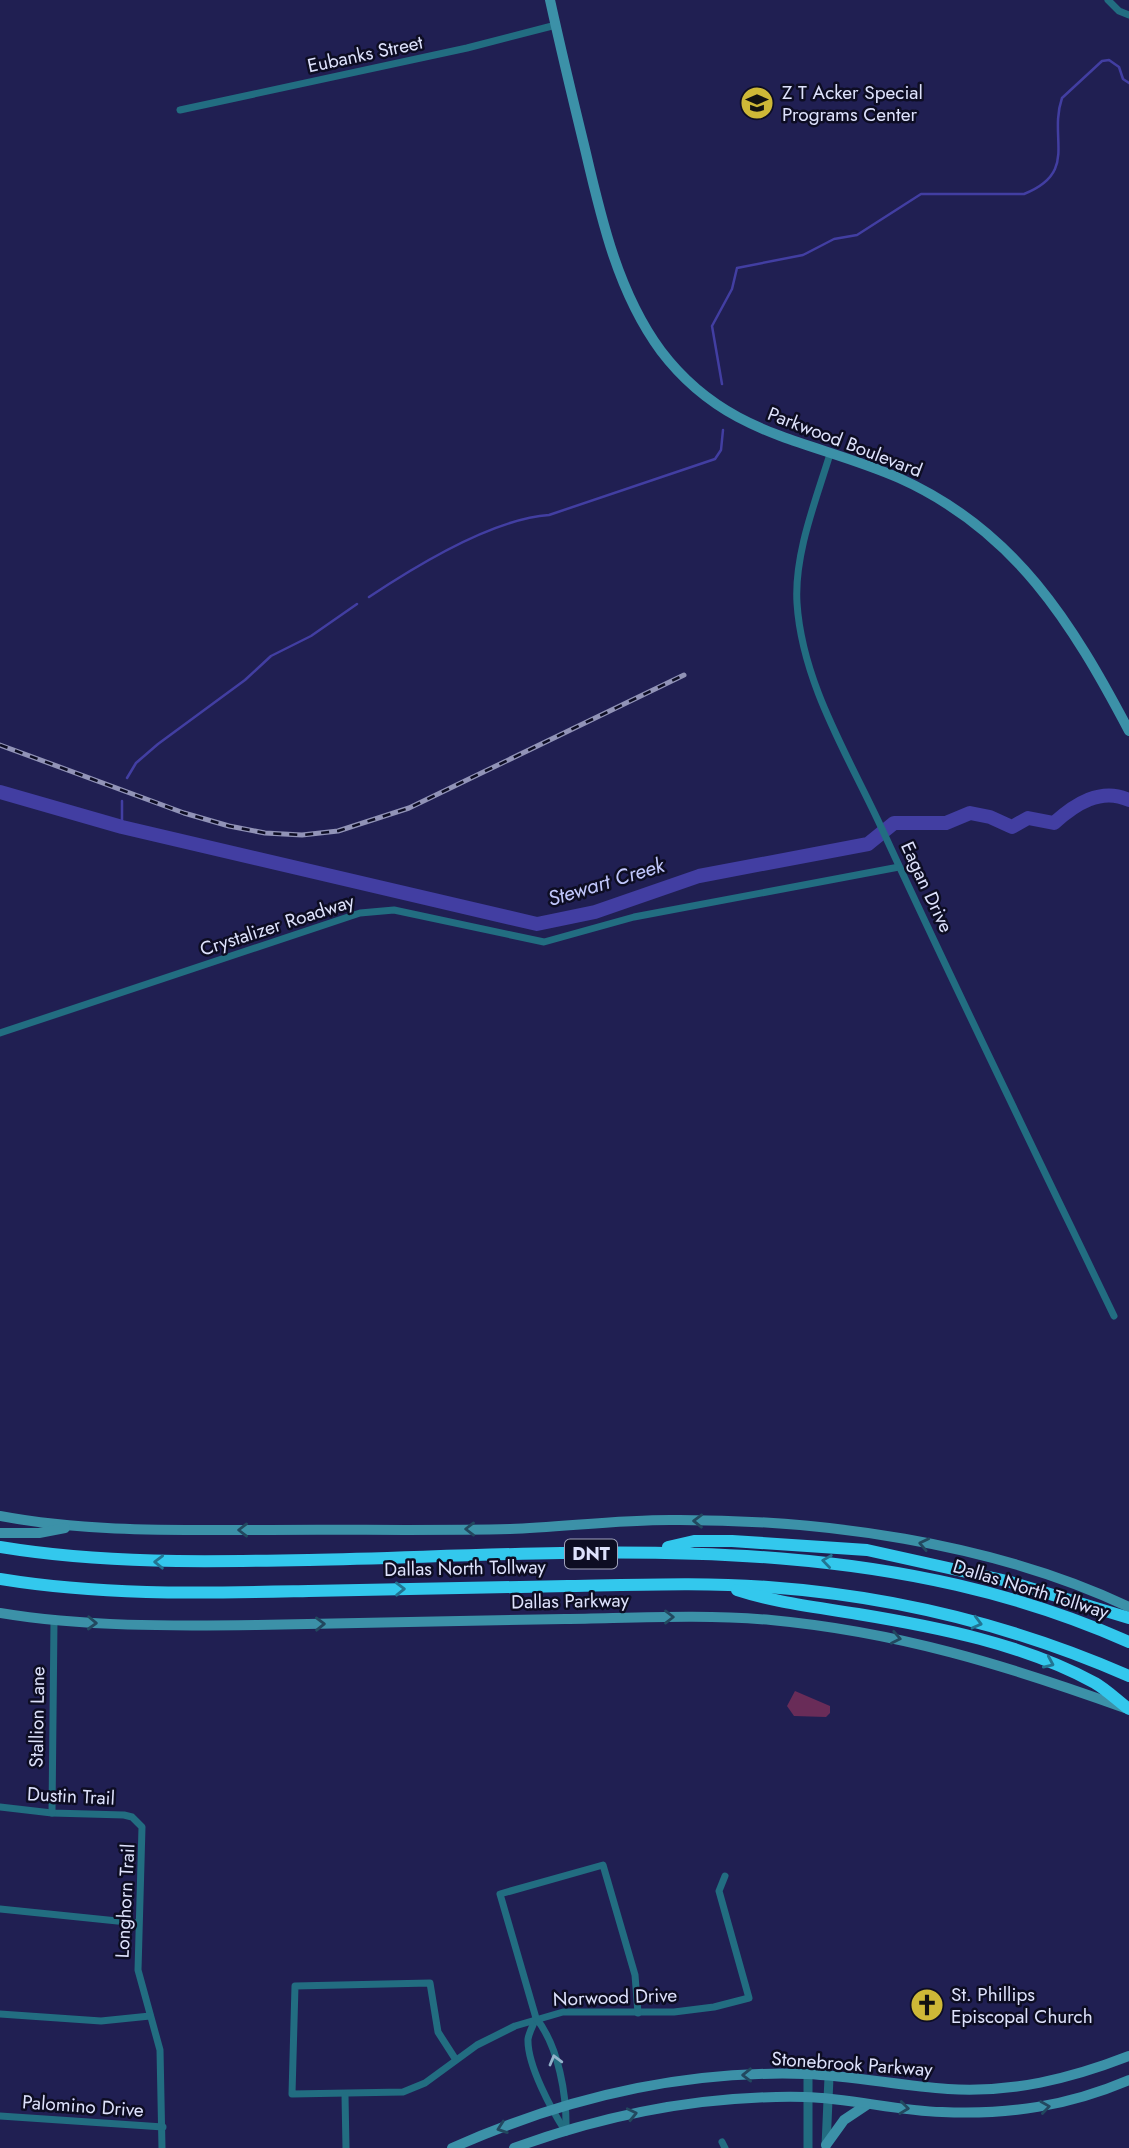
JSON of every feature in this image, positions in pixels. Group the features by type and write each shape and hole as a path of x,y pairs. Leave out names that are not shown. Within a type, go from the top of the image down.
{"highway":[{"path":"640,1553 694,1541 821,1545 867,1550 1007,1581 1129,1618"},
{"name":"Dallas North Tollway","path":"0,1547 42,1554 163,1563 640,1553 751,1554 871,1567 995,1595 1052,1612 1129,1642"},
{"name":"Dallas North Tollway","path":"0,1579 38,1585 157,1594 716,1584 784,1588 895,1603 1013,1632 1129,1676"},
{"path":"716,1584 768,1600 890,1619 960,1634 1032,1656 1095,1684 1129,1709"}],"main road":[{"name":"Parkwood Boulevard","path":"550,0 603,224 636,306 660,349 691,382 745,421 769,434 877,469 926,492 976,524 1019,562 1074,632 1129,730"},
{"path":"0,1516 74,1526 147,1530 509,1529 667,1520 769,1523 872,1535 958,1552 1064,1582 1129,1607"},
{"path":"0,1533 39,1533 74,1526"},
{"name":"Dallas Parkway","path":"3,1613 54,1621 191,1626 647,1618 769,1620 830,1626 949,1649 1009,1666 1129,1709"},
{"name":"Stonebrook Parkway","path":"452,2148 567,2106 687,2079 807,2074 949,2089 998,2090 1045,2083 1129,2056"},
{"name":"Stonebrook Parkway","path":"514,2148 632,2114 709,2099 807,2097 942,2112 1048,2107 1129,2080"},
{"path":"826,2146 844,2120 868,2104"}],"street":[{"path":"1108,0 1119,11 1129,15"},
{"name":"Eubanks Street","path":"180,110 467,48 556,25"},
{"name":"Eagan Drive","path":"830,454 802,556 796,602 808,670 1114,1316"},
{"name":"Crystalizer Roadway","path":"0,1032 360,913 394,911 544,942 634,917 899,867"},
{"name":"Stallion Lane","path":"52,1813 54,1621"},
{"name":"Dustin Trail","path":"0,1807 52,1813 124,1815 138,1822"},
{"name":"Longhorn Trail","path":"138,1822 144,1836 137,1923 138,1970 160,2050 162,2148"},
{"path":"566,2132 567,2106 547,2032 536,2018 500,1894 603,1865 635,1975 638,2013"},
{"name":"Norwood Drive","path":"456,2060 439,2032 430,1983 295,1986 292,2094 403,2092 425,2083 477,2045 536,2018 593,2011 638,2013 714,2007 749,1998 719,1891 726,1876"},
{"path":"0,1909 137,1923"},
{"path":"0,2014 102,2021 150,2016"},
{"path":"536,2018 528,2037 531,2055 552,2111 566,2132"},
{"path":"807,2074 808,2147 826,2146 829,2077"},
{"path":"345,2095 346,2148"},
{"name":"Palomino Drive","path":"0,2116 163,2127"}],"shaded area":[{"path":"795,1691 830,1706 830,1713 826,1717 794,1716 787,1706"}],"waterway":[{"path":"722,384 712,326 732,289 737,268 803,255 834,239 857,235 921,194 1024,194 1041,185 1057,165 1062,98 1102,61 1109,60 1119,67 1123,79 1129,83"},
{"path":"369,597 409,571 480,534 527,518 549,515 715,459 721,450 723,430"},
{"path":"127,778 136,763 158,744 245,680 271,656 311,636 357,604"},
{"name":"Stewart Creek","path":"0,792 122,827 537,924 595,912 699,876 868,844 894,823 946,823 970,813 990,817 1012,827 1028,818 1054,823 1089,800 1108,795 1129,800"},
{"path":"122,801 122,827"}],"railway":[{"path":"0,745 184,813 265,833 302,835 338,831 409,808 684,675"}],"place":[{"name":"Z T Acker Special Programs Center","path":"757,103"},
{"name":"St. Phillips Episcopal Church","path":"927,2005"}]}
